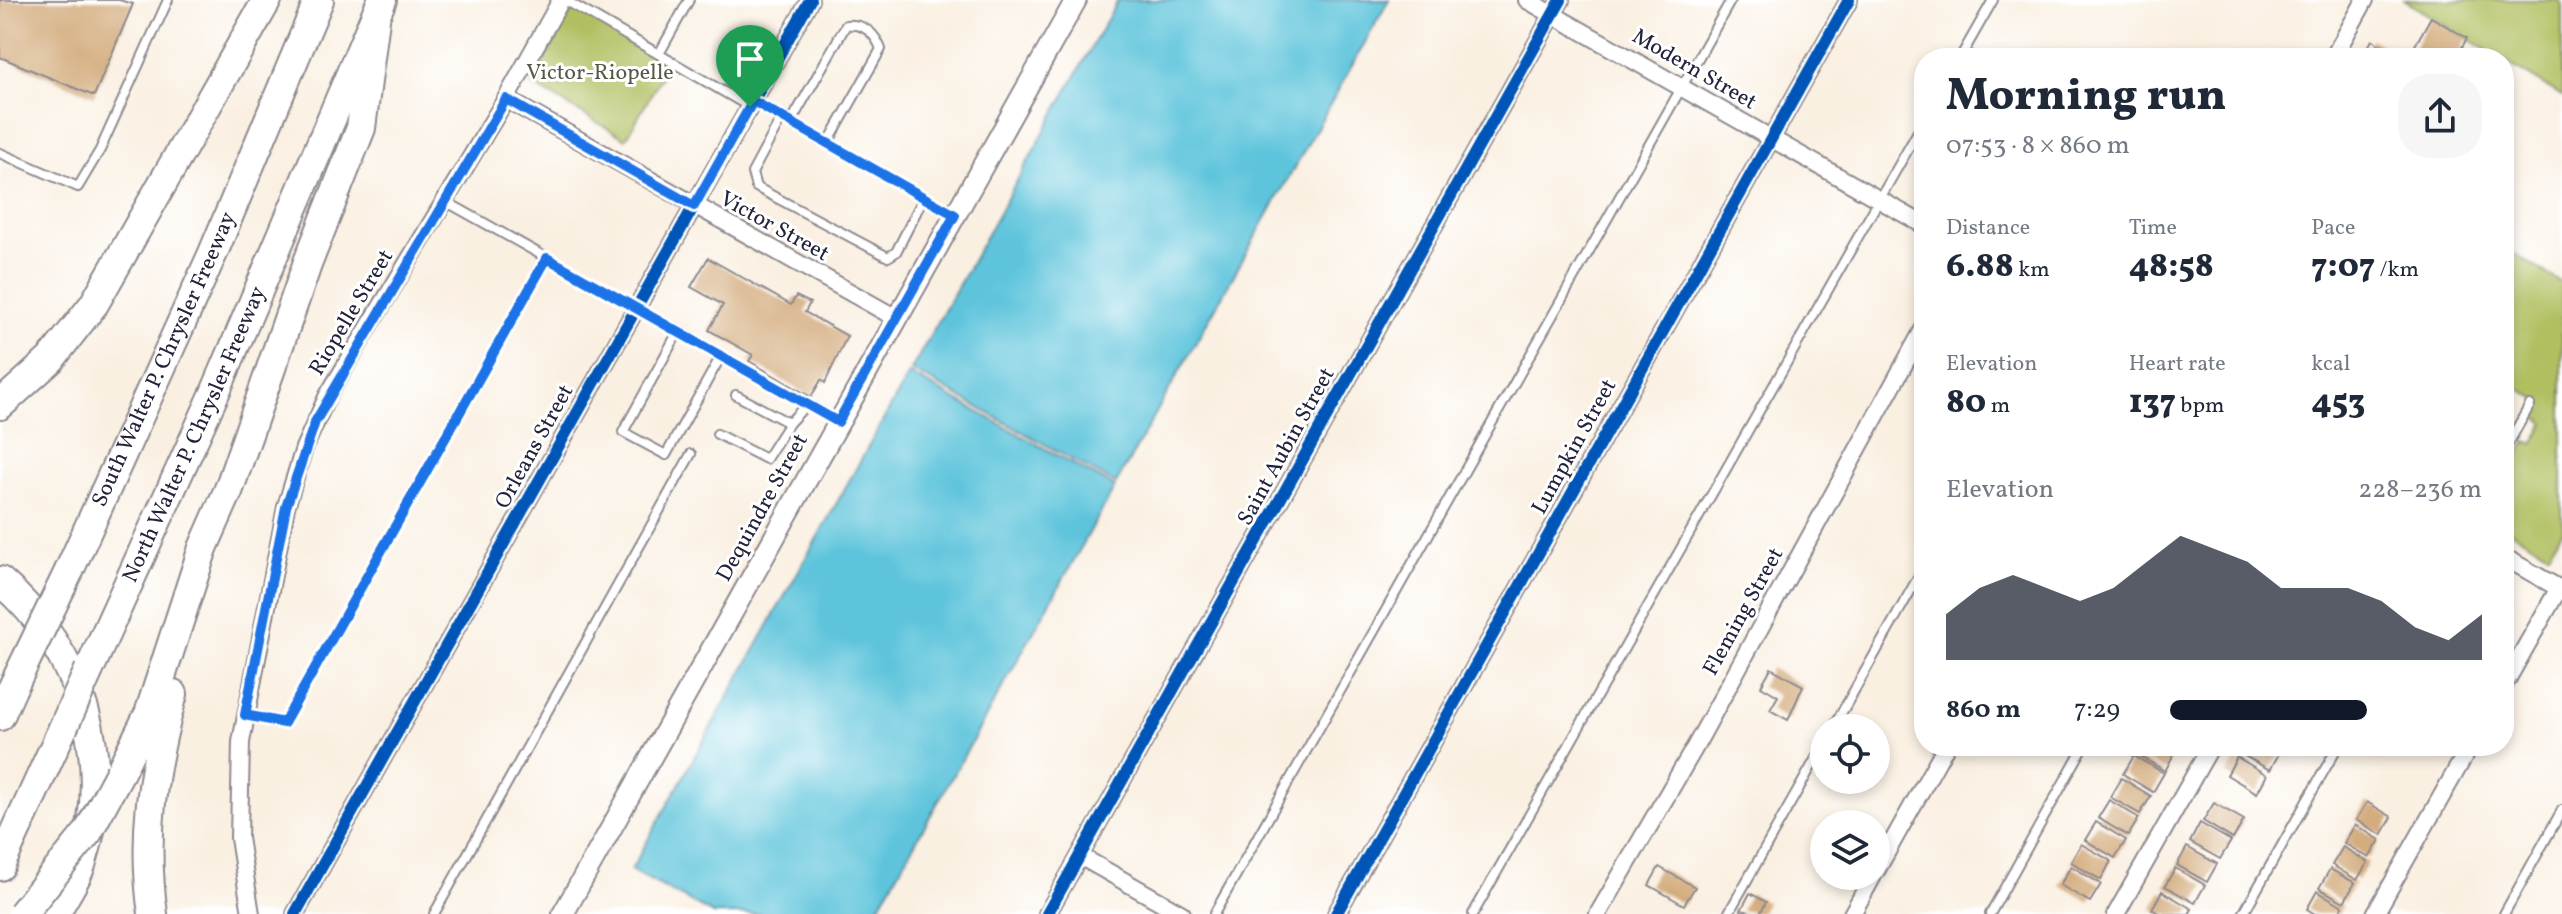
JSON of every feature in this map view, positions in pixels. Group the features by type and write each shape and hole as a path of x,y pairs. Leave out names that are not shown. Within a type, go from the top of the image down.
{"highway":[{"path":"0,405 51,359 94,304 267,0"},
{"name":"South Walter P. Chrysler Freeway","path":"0,716 213,253 319,0"},
{"path":"153,914 148,830 155,759 229,489 308,262 361,128 379,10"},
{"name":"North Walter P. Chrysler Freeway","path":"0,866 214,395 379,10"},
{"path":"22,914 88,832 149,714 203,548 229,489"},
{"path":"0,581 44,626 64,656 83,706 97,769 96,802 80,867 55,914"}],"street":[{"name":"Riopelle Street","path":"251,914 238,804 245,715 286,507 304,448 328,395 563,0"},
{"name":"Orleans Street","path":"295,914 810,0"},
{"name":"Dequindre Street","path":"563,914 1076,0"},
{"name":"Modern Street","path":"1527,0 1557,7 1681,88 1914,219"},
{"name":"Lumpkin Street","path":"1336,914 1849,0"},
{"path":"2339,48 2365,0"},
{"name":"Saint Aubin Street","path":"1047,914 1557,7"},
{"name":"Victor Street","path":"506,99 896,318"},
{"name":"Fleming Street","path":"1598,914 1695,747 1914,346"},
{"path":"2514,563 2560,589 2514,668"},
{"path":"1890,847 1940,756"},
{"path":"2116,914 2205,756"},
{"path":"2375,914 2464,756"},
{"path":"1080,856 1182,914"},
{"path":"1852,914 1866,890"}],"lane":[{"path":"0,153 78,187 100,150 168,0"},
{"path":"563,0 752,104 782,117 955,215"},
{"path":"659,54 689,0"},
{"path":"1214,914 1731,0"},
{"path":"1966,48 1993,0"},
{"path":"791,122 846,25 856,24 875,34 881,49 828,143"},
{"path":"782,117 752,173 756,187 888,257 896,252 924,197"},
{"path":"1473,914 1914,139"},
{"path":"445,201 838,422"},
{"path":"245,715 284,723 547,258"},
{"path":"678,332 623,432 666,455 721,356"},
{"path":"736,395 789,423"},
{"path":"717,434 766,459 789,423 807,404"},
{"path":"2514,433 2530,405"},
{"path":"434,914 691,454"},
{"path":"1841,714 1914,585"},
{"path":"1990,914 2078,756"},
{"path":"2243,914 2332,756"},
{"path":"1728,914 1810,769"},
{"path":"2504,914 2562,810"}],"green space":[{"path":"2404,0 2557,0 2562,3 2562,96 2514,67 2514,48 2483,48"},
{"name":"Victor-Riopelle","path":"574,7 670,61 626,139 531,84"},
{"path":"2514,254 2562,283 2562,531 2549,553 2514,533 2514,463 2527,441 2533,444 2545,423 2533,415 2540,401 2514,386"}],"water":[{"path":"1118,0 1389,0 1116,484 911,370"},
{"path":"909,374 1115,487 875,914 713,914 631,870"}],"building":[{"path":"0,0 119,0 133,4 94,96 0,57"},
{"path":"2431,17 2467,38 2462,48 2414,48"},
{"path":"2372,40 2386,48 2368,48"},
{"path":"708,258 791,305 796,296 810,303 805,312 847,336 825,383 821,380 811,397 749,361 753,355 709,330 723,305 691,287"},
{"path":"1771,668 1803,686 1788,720 1770,710 1778,696 1761,686"},
{"path":"2134,756 2164,773 2153,792 2123,774"},
{"path":"2140,756 2173,756 2165,771"},
{"path":"2244,756 2278,756 2270,770"},
{"path":"2237,757 2267,775 2257,793 2227,775"},
{"path":"2121,778 2151,796 2140,814 2110,797"},
{"path":"2109,800 2139,818 2128,836 2098,818"},
{"path":"2367,802 2392,817 2382,835 2356,820"},
{"path":"2214,803 2244,820 2233,839 2203,821"},
{"path":"2096,822 2126,840 2115,858 2085,840"},
{"path":"2200,823 2231,841 2220,859 2190,842"},
{"path":"2355,825 2380,840 2369,858 2344,843"},
{"path":"2081,844 2111,861 2101,880 2071,862"},
{"path":"2187,847 2217,864 2207,882 2177,865"},
{"path":"2343,847 2368,862 2357,880 2332,865"},
{"path":"2071,866 2101,884 2090,902 2060,885"},
{"path":"1659,867 1695,887 1684,905 1649,885"},
{"path":"2175,868 2205,885 2195,903 2165,886"},
{"path":"2330,869 2355,883 2344,902 2319,888"},
{"path":"2162,891 2192,909 2189,914 2160,914 2152,909"},
{"path":"2317,891 2343,906 2338,914 2315,914 2307,909"},
{"path":"1750,893 1766,902 1760,914 1741,910"}],"cycle path":[{"path":"295,914 810,0"},
{"path":"1047,914 1561,0"},
{"path":"1336,914 1849,0"}],"route":[{"path":"506,99 694,206 750,107 753,101 955,215 838,422 547,258 284,723 245,715 286,507 315,422 328,395 506,99"}]}
